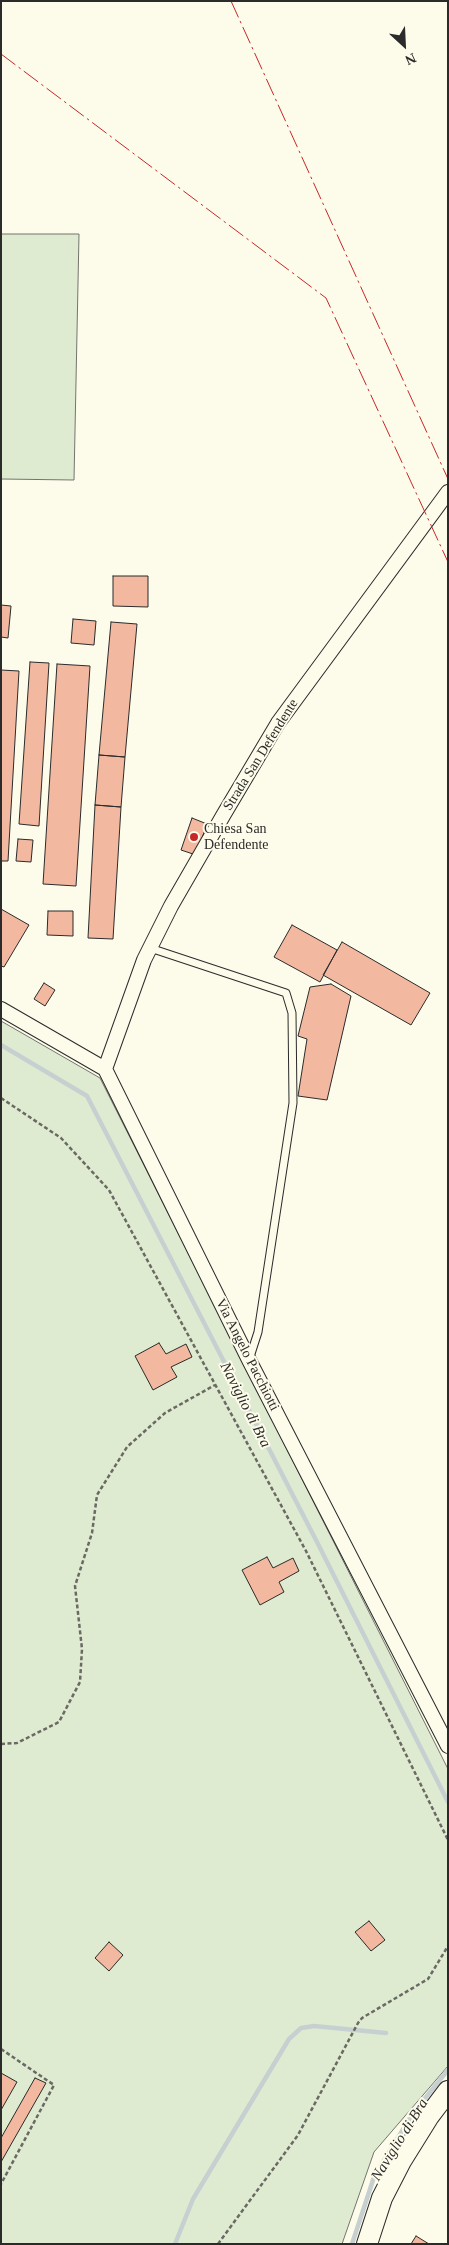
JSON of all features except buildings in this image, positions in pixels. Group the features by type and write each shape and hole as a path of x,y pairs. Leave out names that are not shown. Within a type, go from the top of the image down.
{"main road":[{"path":"367,2244 382,2198 401,2161 429,2116 448,2091"}],"street":[{"name":"Strada San Defendente","path":"105,1069 150,948 176,897 278,724 448,492"},
{"path":"1,1009 105,1069"},
{"name":"Via Angelo Pacchiotti","path":"105,1069 249,1360 448,1746"}],"lane":[{"path":"150,948 286,993 292,1013 293,1103 258,1332 249,1360"}],"path":[{"path":"1,1098 60,1138 109,1190 306,1551 448,1840"},
{"path":"1,1744 17,1743 59,1722 80,1682 82,1649 75,1586 92,1534 97,1495 127,1447 165,1413 215,1385"},
{"path":"218,2244 298,2135 358,2023 362,2018 428,1979 448,1946"},
{"path":"1,2049 54,2085 1,2184"}],"green space":[{"path":"1,234 79,234 74,480 1,479"},
{"path":"1,1021 100,1078 448,1769 448,2066 374,2152 342,2244 1,2244"}],"waterway":[{"name":"Naviglio di Bra","path":"1,1045 87,1096 317,1542 448,1802"},
{"path":"175,2244 193,2199 289,2039 301,2028 314,2026 386,2033"},
{"name":"Naviglio di Bra","path":"352,2244 374,2177 413,2113 448,2070"}],"power":[{"path":"231,1 448,479"},
{"path":"1,54 326,298 448,562"}],"place":[{"name":"Chiesa San Defendente","path":"194,837"}]}
